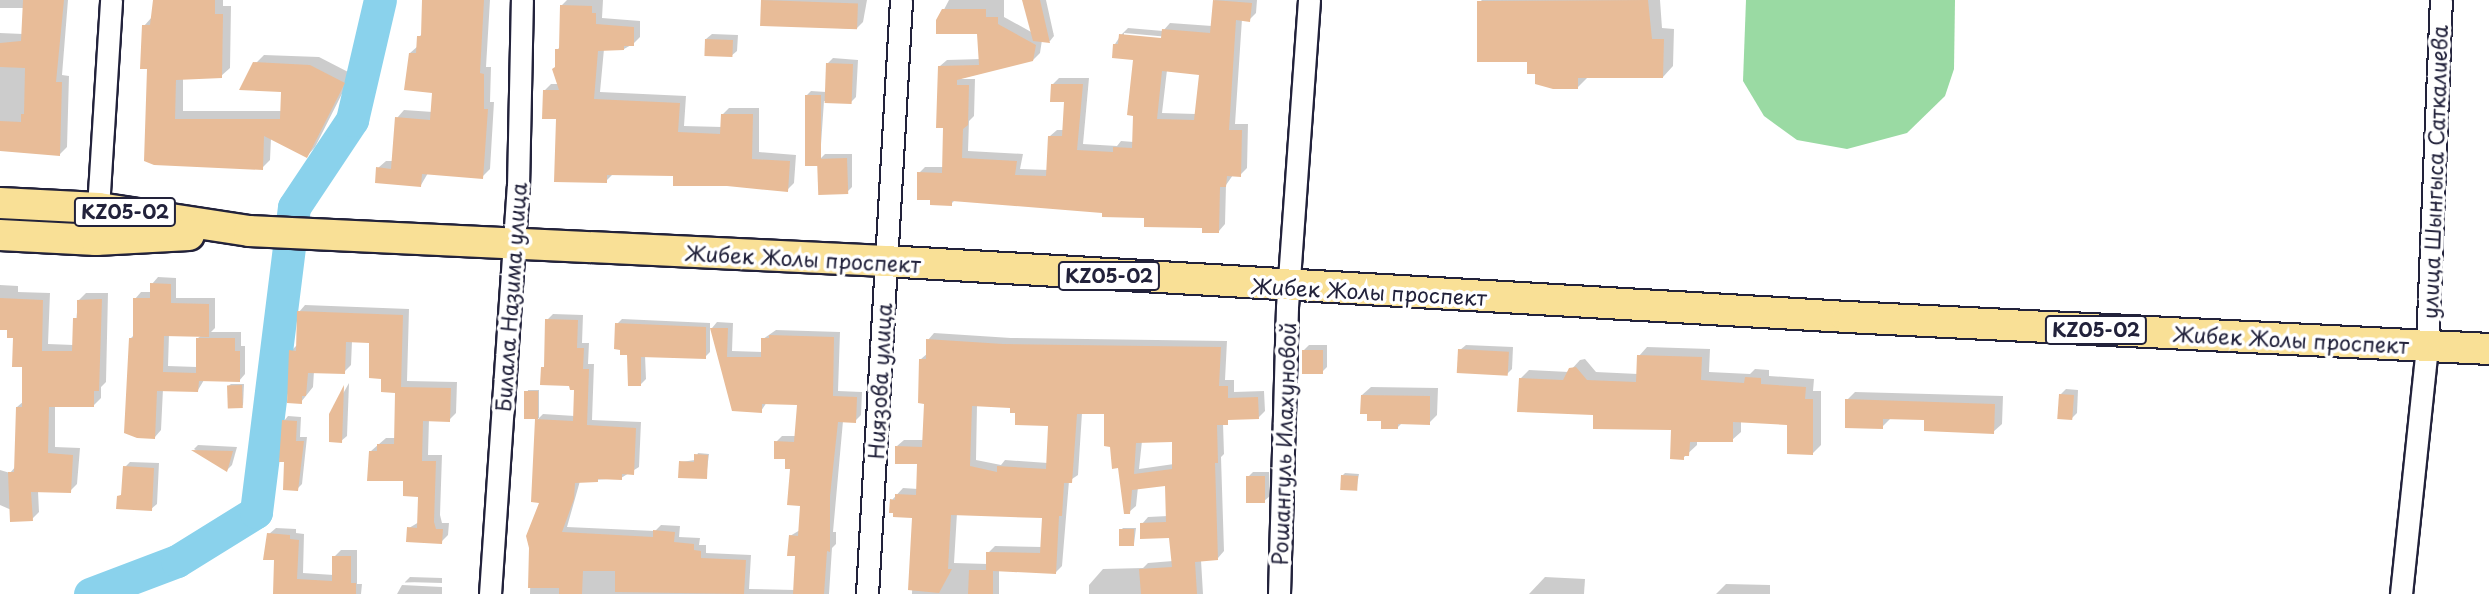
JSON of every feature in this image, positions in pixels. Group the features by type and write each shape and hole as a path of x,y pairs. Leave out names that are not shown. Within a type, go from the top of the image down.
{"highway":[{"name":"Жибек Жолы проспект","path":"0,203 99,208 248,231 314,235 885,261 1290,287 2489,349"},
{"name":"Жибек Жолы проспект","path":"0,235 96,240 248,231"}],"street":[{"path":"96,240 111,0"},
{"name":"Билала Назима улица","path":"490,594 518,187 522,0"},
{"name":"Ниязова улица","path":"867,594 901,0"},
{"name":"Рошангуль Илахуновой","path":"1279,594 1290,287 1309,0"},
{"name":"улица Шынгыса Саткалиева","path":"2401,594 2427,346 2441,0"}],"green space":[{"path":"1746,0 1955,0 1954,69 1945,96 1907,133 1847,149 1797,140 1764,116 1743,81"}],"building":[{"path":"23,0 64,0 56,82 62,82 60,156 0,151 0,121 21,122 21,114 24,114 25,68 0,67 0,43 21,41"},
{"path":"153,0 215,0 215,14 223,14 222,78 176,80 175,119 280,119 281,92 239,90 253,62 310,65 345,83 307,158 264,136 263,170 154,165 144,161 147,69 140,69 142,25 150,25"},
{"path":"422,0 484,0 480,73 484,74 484,109 488,109 483,179 422,174 421,187 375,183 376,167 391,169 395,117 430,120 432,93 404,90 409,53 416,53 417,36 421,36"},
{"path":"761,0 858,3 857,29 760,26"},
{"path":"1022,0 1040,0 1050,43 1033,41"},
{"path":"1213,0 1252,3 1250,22 1236,20 1229,130 1242,130 1241,177 1227,176 1226,187 1220,187 1219,233 1202,233 1202,228 1144,227 1144,218 1102,217 1102,213 952,201 952,206 930,205 930,200 917,200 917,172 942,173 943,128 936,128 938,66 979,65 977,34 936,34 936,20 942,9 986,9 986,17 998,17 998,24 1036,45 1033,61 957,80 957,85 969,85 968,125 963,129 962,158 1017,161 1015,175 1046,176 1048,136 1062,136 1064,102 1050,102 1051,84 1083,84 1077,150 1113,152 1113,147 1132,148 1133,116 1127,115 1133,60 1112,58 1113,44 1118,44 1119,34 1161,38 1162,29 1210,33","holes":["1162,71 1199,75 1194,120 1157,119"]},
{"path":"1648,0 1652,39 1664,39 1663,78 1578,78 1578,89 1553,89 1535,84 1535,74 1527,74 1527,62 1477,62 1477,1"},
{"path":"560,5 592,6 592,13 596,13 596,24 634,27 634,46 624,46 624,50 598,51 594,99 680,103 678,132 720,134 721,114 753,114 752,159 790,161 788,192 727,186 673,186 673,176 607,175 607,183 554,182 556,119 542,119 543,90 559,90 552,69 555,67 555,49 559,49"},
{"path":"705,39 733,40 732,57 704,56"},
{"path":"826,63 853,64 852,104 825,103"},
{"path":"805,95 821,95 821,166 805,166"},
{"path":"847,158 848,194 818,195 817,159"},
{"path":"150,283 171,284 171,303 209,304 209,337 164,336 163,372 196,373 196,338 235,338 235,351 240,351 240,382 199,381 198,392 157,391 155,439 137,438 124,433 129,338 133,338 133,298 150,298"},
{"path":"0,298 43,300 42,351 72,351 73,318 77,318 77,300 102,299 99,391 94,391 94,407 49,407 48,453 73,455 71,493 31,492 33,521 10,522 8,472 14,472 16,407 22,407 22,367 12,367 13,338 7,338 7,330 0,330"},
{"path":"297,311 403,315 401,387 451,388 450,422 423,421 422,461 436,461 434,522 436,529 443,529 442,544 406,542 407,527 417,528 418,497 403,496 403,481 367,481 369,451 377,451 377,444 394,444 395,393 381,392 381,379 369,378 369,343 346,342 345,374 308,373 306,396 302,396 302,404 287,403 289,350 296,351"},
{"path":"545,319 578,320 577,348 584,348 583,369 589,369 587,425 636,428 634,475 622,474 622,480 598,479 598,482 575,483 574,499 562,532 653,537 653,530 675,532 674,542 694,544 694,550 701,551 701,558 746,560 744,594 615,592 615,571 583,571 582,594 559,594 559,588 528,588 529,548 526,536 539,503 531,502 535,419 573,421 574,390 570,390 569,386 540,385 541,367 544,367"},
{"path":"615,323 706,327 706,359 641,357 641,386 628,386 627,355 620,355 620,350 614,349"},
{"path":"710,328 728,328 727,357 761,357 761,338 769,338 769,335 834,337 833,396 857,397 856,423 838,422 830,496 830,552 827,551 824,594 793,594 795,556 787,556 789,535 798,536 800,506 787,505 790,469 785,469 785,459 774,459 774,441 794,442 797,405 762,404 762,413 732,411"},
{"path":"926,339 1003,344 1221,347 1219,386 1228,386 1228,398 1258,397 1259,419 1228,420 1228,425 1217,425 1218,463 1215,463 1218,560 1195,562 1197,594 1141,594 1139,569 1172,567 1169,538 1140,539 1140,523 1166,522 1165,486 1132,490 1130,514 1124,514 1118,468 1112,469 1110,447 1104,446 1104,414 1077,414 1072,483 1064,483 1062,516 1059,516 1056,574 993,571 993,594 968,594 969,570 986,570 986,552 1040,553 1042,518 951,515 948,569 952,569 939,593 908,590 912,518 893,517 893,513 889,513 890,499 895,500 895,494 916,495 917,464 895,464 895,446 922,447 924,404 918,403 919,359 926,359","holes":["972,406 1010,408 1010,413 1015,413 1015,425 1048,426 1046,469 997,466 997,472 970,466","1172,442 1172,469 1134,474 1136,443"]},
{"path":"1458,349 1509,352 1508,376 1457,373"},
{"path":"1302,350 1323,350 1323,374 1302,374"},
{"path":"1637,355 1702,357 1701,380 1744,383 1745,377 1761,378 1761,384 1806,387 1805,399 1813,399 1813,455 1787,454 1787,425 1733,422 1733,442 1690,442 1689,456 1684,456 1684,460 1670,459 1671,430 1593,429 1593,415 1517,412 1519,378 1563,380 1569,368 1576,367 1587,380 1636,382"},
{"path":"242,385 243,408 228,409 227,386"},
{"path":"344,385 342,443 329,442 329,414"},
{"path":"524,391 538,391 538,419 524,419"},
{"path":"2059,394 2074,395 2072,420 2057,419"},
{"path":"1361,395 1430,396 1430,425 1398,424 1398,429 1381,429 1381,421 1367,421 1367,414 1360,414"},
{"path":"1845,399 1995,404 1994,434 1924,431 1924,420 1883,419 1883,429 1845,428"},
{"path":"282,420 297,421 296,441 304,441 298,491 283,490 284,462 279,462"},
{"path":"191,450 233,451 227,472"},
{"path":"694,454 708,455 707,479 678,478 679,461 694,462"},
{"path":"123,466 154,468 152,511 116,509 117,496 121,495"},
{"path":"1341,475 1358,476 1357,491 1340,490"},
{"path":"1246,476 1265,476 1265,503 1246,503"},
{"path":"1119,529 1134,529 1134,546 1119,546"},
{"path":"267,533 290,535 290,539 299,540 297,579 332,581 332,556 351,556 351,583 356,583 356,594 273,594 274,560 263,560"}],"waterway":[{"path":"90,594 177,561 256,512 294,207 352,120 380,0"}]}
